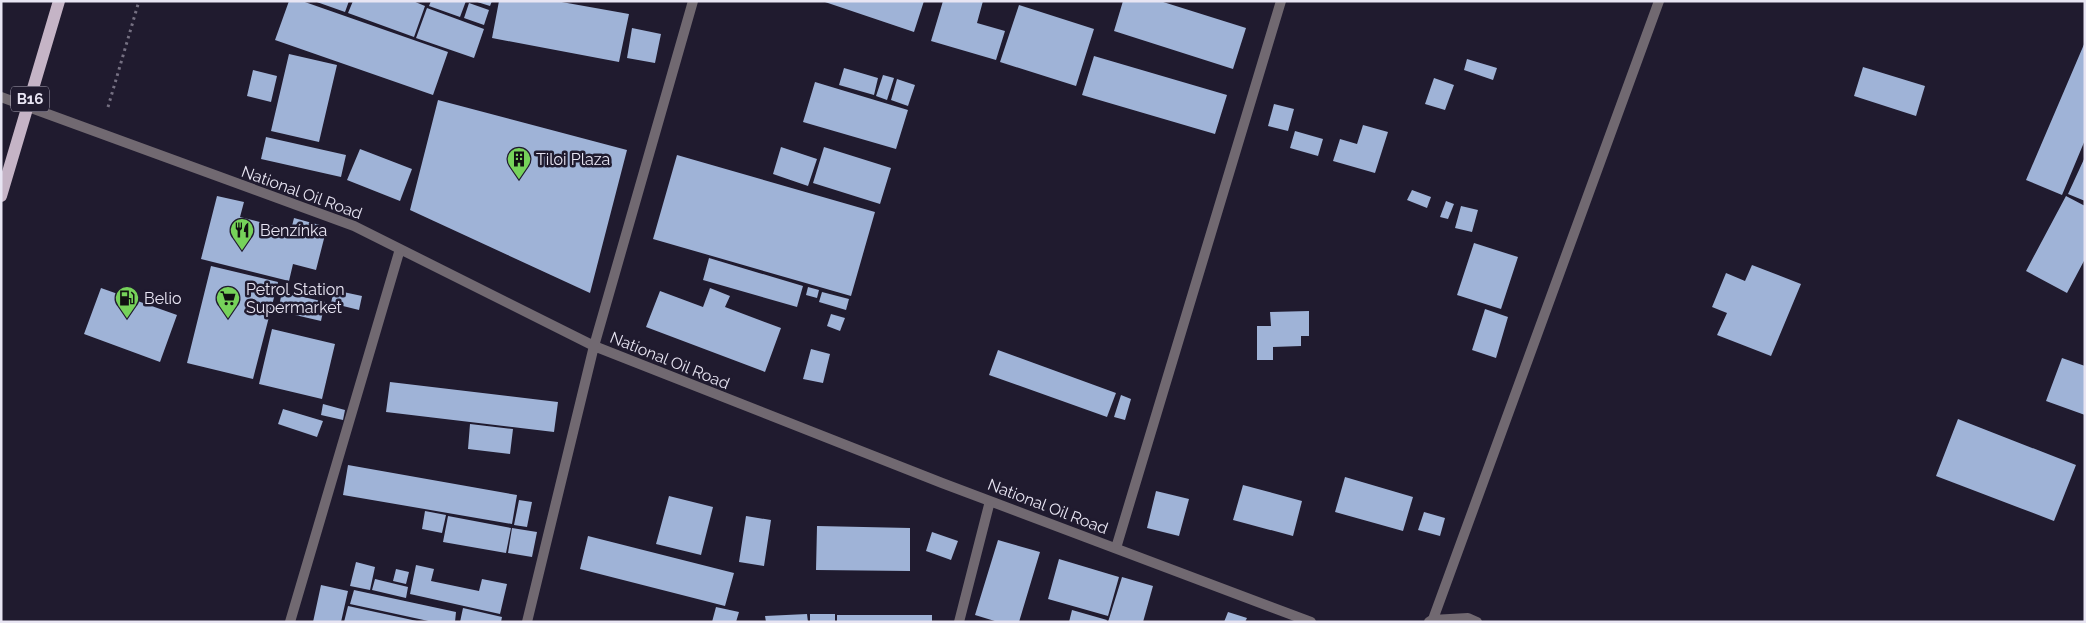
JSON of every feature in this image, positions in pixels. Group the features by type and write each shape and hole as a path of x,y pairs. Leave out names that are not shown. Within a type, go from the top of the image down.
{"main road":[{"name":"B16","path":"1,196 59,1"}],"street":[{"path":"527,622 594,346 693,1"},
{"path":"1116,548 1281,1"},
{"path":"1477,622 1468,618 1431,621 1658,1"},
{"name":"National Oil Road","path":"1,97 354,226 594,346 942,483 1311,622"},
{"path":"290,622 400,249"},
{"path":"959,622 990,500"}],"path":[{"path":"100,134 139,1"}],"building":[{"path":"289,1 302,1 448,52 433,95 275,40"},
{"path":"314,1 349,1 345,12"},
{"path":"353,1 413,1 425,6 414,37 348,13"},
{"path":"431,1 466,1 460,17 429,6"},
{"path":"474,1 492,1 490,6"},
{"path":"499,1 556,1 629,14 619,62 492,38"},
{"path":"822,1 924,1 914,32"},
{"path":"943,1 983,1 977,23 1005,31 996,60 931,41"},
{"path":"1123,1 1160,1 1246,28 1233,69 1114,31"},
{"path":"469,3 489,10 484,25 464,18"},
{"path":"1019,5 1094,29 1076,86 1000,62"},
{"path":"427,8 484,29 474,58 416,38"},
{"path":"632,28 661,34 655,63 627,58"},
{"path":"2085,42 2085,140 2062,195 2026,180"},
{"path":"289,54 337,65 319,142 271,131"},
{"path":"1094,56 1227,95 1215,134 1082,95"},
{"path":"1467,59 1497,68 1493,80 1464,70"},
{"path":"1863,67 1925,86 1916,116 1854,96"},
{"path":"844,68 878,78 874,95 839,85"},
{"path":"253,70 277,76 271,102 247,96"},
{"path":"883,75 894,78 887,100 876,96"},
{"path":"1434,78 1454,85 1445,110 1425,104"},
{"path":"897,79 915,85 908,106 891,100"},
{"path":"815,82 908,110 896,149 803,122"},
{"name":"Tiloi Plaza","path":"438,100 627,150 590,293 410,210"},
{"path":"1274,104 1294,109 1288,131 1268,126"},
{"path":"1363,125 1388,132 1375,173 1333,161 1340,139 1357,144"},
{"path":"1295,131 1323,139 1318,156 1290,148"},
{"path":"266,137 346,155 341,177 261,159"},
{"path":"781,147 817,159 808,186 773,174"},
{"path":"824,147 891,168 880,204 813,183"},
{"path":"360,149 412,169 400,201 347,180"},
{"path":"677,155 875,212 851,296 653,239"},
{"path":"2085,157 2085,201 2068,194"},
{"path":"1412,190 1431,197 1427,208 1407,200"},
{"path":"217,196 244,202 240,217 291,230 294,218 327,227 316,270 293,264 289,281 201,259"},
{"path":"2066,196 2085,206 2085,259 2067,293 2026,271"},
{"path":"1446,201 1454,204 1448,219 1440,217"},
{"path":"1461,206 1478,210 1472,232 1455,228"},
{"path":"1474,243 1518,257 1501,309 1457,295"},
{"path":"709,258 803,286 797,307 703,280"},
{"path":"1752,265 1801,284 1771,356 1717,335 1727,313 1712,307 1726,273 1745,281"},
{"path":"211,266 278,282 253,379 187,363"},
{"path":"808,287 819,290 817,298 806,295"},
{"path":"101,288 177,315 160,362 84,334"},
{"path":"710,288 730,296 725,307 781,328 765,372 646,327 660,291 703,307"},
{"path":"334,290 362,296 359,310 331,303"},
{"path":"282,292 325,302 321,321 278,311"},
{"path":"822,292 849,299 846,310 819,302"},
{"path":"1485,309 1508,317 1496,358 1472,350"},
{"path":"1309,311 1309,336 1301,336 1301,346 1273,347 1273,360 1257,360 1257,326 1271,326 1270,312"},
{"path":"831,314 845,318 840,331 827,326"},
{"path":"272,329 335,344 322,399 259,384"},
{"path":"811,349 830,354 823,383 803,379"},
{"path":"998,350 1116,393 1107,417 989,375"},
{"path":"2062,358 2085,366 2085,415 2046,401"},
{"path":"390,382 558,402 554,432 386,412"},
{"path":"1121,395 1131,399 1125,420 1114,417"},
{"path":"323,404 345,410 343,420 321,415"},
{"path":"283,409 323,421 317,437 278,424"},
{"path":"1958,419 2076,465 2054,521 1936,476"},
{"path":"470,424 513,429 510,454 468,449"},
{"path":"348,465 517,495 512,524 343,495"},
{"path":"1345,477 1413,497 1403,531 1335,512"},
{"path":"1243,485 1302,501 1293,536 1233,520"},
{"path":"1156,491 1189,499 1179,536 1147,528"},
{"path":"669,496 713,507 701,555 656,544"},
{"path":"519,500 532,502 527,527 514,525"},
{"path":"425,511 446,515 442,533 422,529"},
{"path":"1424,512 1445,518 1440,536 1418,530"},
{"path":"448,516 511,528 506,553 443,542"},
{"path":"746,516 771,520 764,566 739,562"},
{"path":"817,526 910,528 910,571 816,570"},
{"path":"512,528 537,532 532,557 508,553"},
{"path":"932,532 958,541 951,560 926,551"},
{"path":"588,536 734,573 725,606 580,569"},
{"path":"998,540 1040,552 1019,622 998,622 975,615"},
{"path":"1059,559 1119,577 1108,616 1048,599"},
{"path":"356,562 375,567 370,590 350,586"},
{"path":"416,565 434,569 431,581 479,591 482,579 507,584 500,614 410,594"},
{"path":"396,569 409,572 406,584 393,581"},
{"path":"1122,577 1153,586 1143,622 1108,622"},
{"path":"375,579 408,587 406,598 372,590"},
{"path":"321,585 348,591 341,622 313,622"},
{"path":"354,590 456,612 455,622 433,622 350,604"},
{"path":"348,606 417,621 417,622 344,622"},
{"path":"716,607 739,612 736,622 712,622"},
{"path":"463,608 502,617 501,622 460,622"},
{"path":"1072,610 1107,620 1106,622 1069,622"},
{"path":"1228,612 1247,618 1245,622 1224,622"},
{"path":"807,614 808,622 766,622 765,616"},
{"path":"810,614 835,614 835,622 810,622"},
{"path":"837,615 932,615 932,622 837,622"}],"place":[{"name":"Tiloi Plaza","path":"519,180"},
{"name":"Benzínka","path":"242,251"},
{"name":"Belio","path":"127,319"},
{"name":"Petrol Station Supermarket","path":"228,319"}]}
